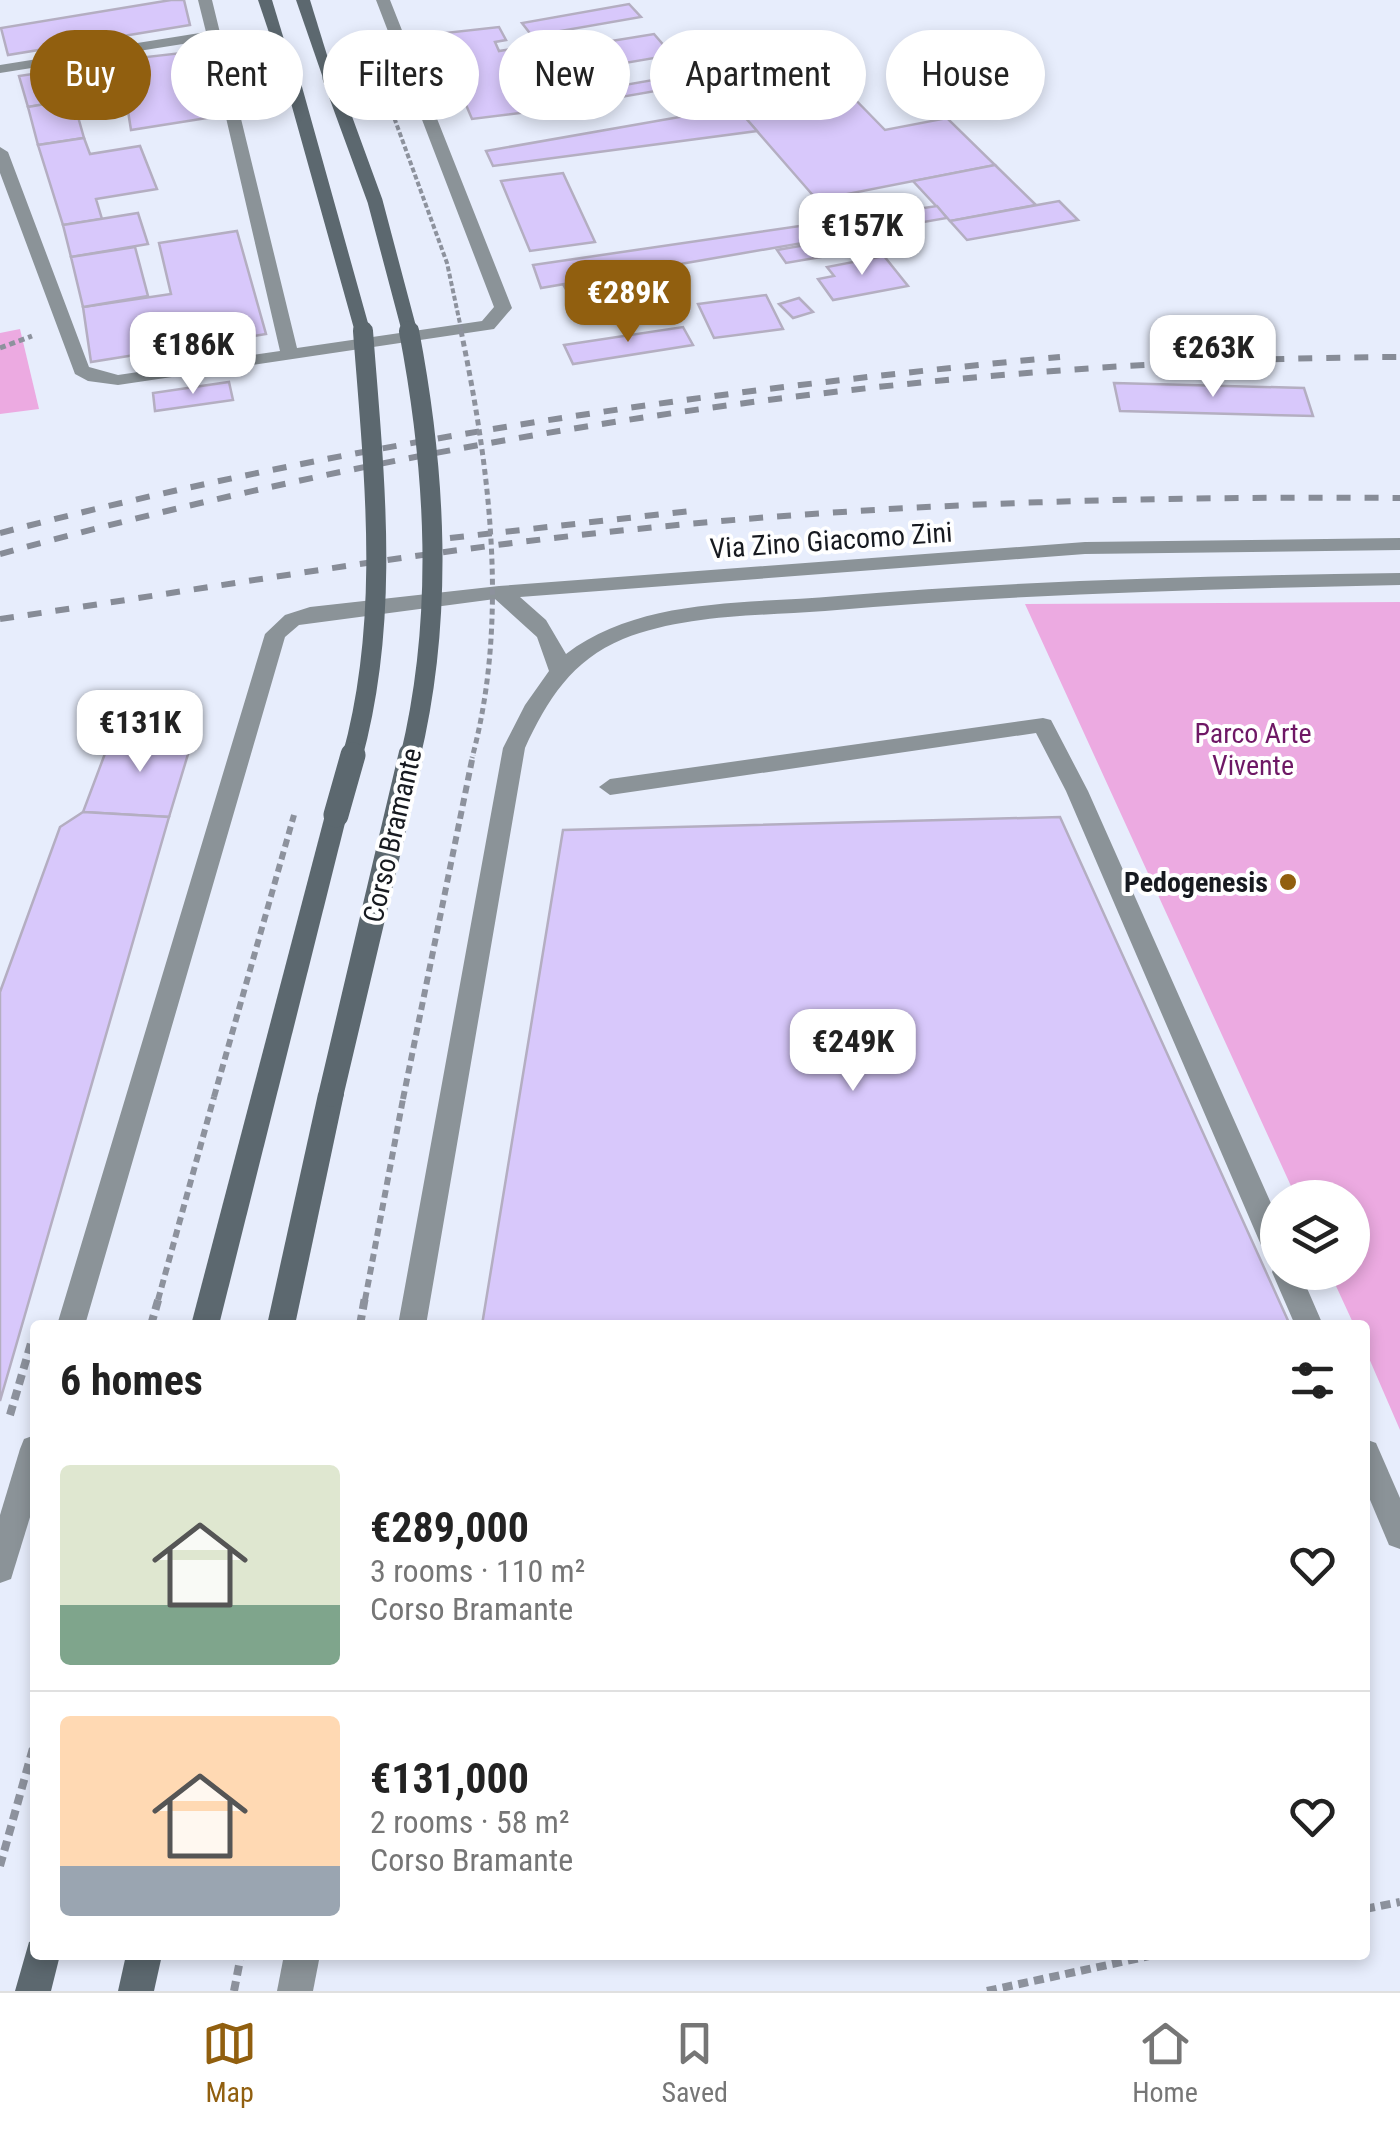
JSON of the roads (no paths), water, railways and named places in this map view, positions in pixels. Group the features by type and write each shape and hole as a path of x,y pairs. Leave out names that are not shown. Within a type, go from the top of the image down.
{"main road":[{"name":"Corso Bramante","path":"206,1320 367,702 379,584 362,329 294,86 265,0"},
{"name":"Corso Bramante","path":"282,1320 424,700 431,646 434,549 418,377 405,310 375,201 303,0"},
{"path":"33,1991 41,1960"},
{"path":"136,1991 143,1960"}],"street":[{"path":"205,0 213,30"},
{"path":"0,152 81,370 94,378 118,380 488,325 503,308 384,0"},
{"path":"0,69 171,42"},
{"path":"234,120 290,356"},
{"name":"Via Zino Giacomo Zini","path":"72,1320 275,634 292,620 310,614 499,592 1085,548 1400,544"},
{"path":"413,1320 514,748 534,704 559,670 590,647 632,628 671,619 1084,585 1400,579"},
{"path":"499,592 544,630 557,652 559,670"},
{"path":"610,786 1043,725 1076,791 1260,1211"},
{"path":"1294,1290 1307,1320"},
{"path":"0,1568 30,1465"},
{"path":"1370,1465 1400,1534"},
{"path":"295,1991 301,1960"}],"railway":[{"path":"0,533 262,472 526,424 792,386 1060,357"},
{"path":"0,554 170,510 342,472 517,438 694,410 1048,371 1400,357"},
{"path":"0,619 477,548 732,520 1018,503 1400,498"},
{"path":"450,538 699,510"}],"place":[{"name":"Pedogenesis","path":"1288,882"}],"park label":[{"name":"Parco Arte Vivente","path":"1253,749"}]}
